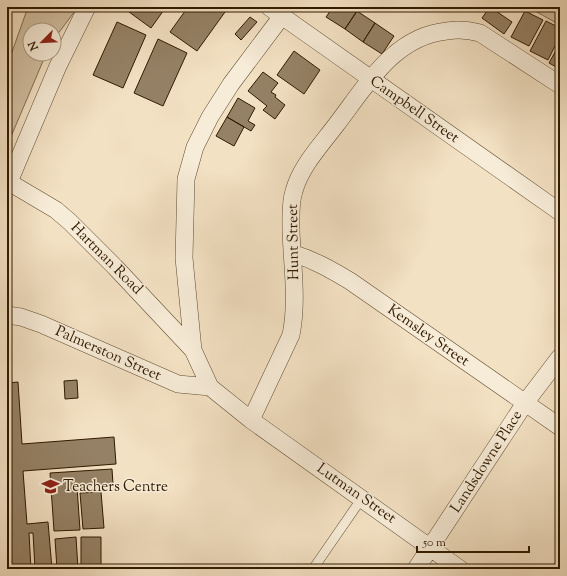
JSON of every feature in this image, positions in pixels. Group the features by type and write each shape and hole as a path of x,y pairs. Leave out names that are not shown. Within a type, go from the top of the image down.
{"street":[{"path":"8,181 58,66 87,7"},
{"path":"210,387 193,350 184,258 186,186 188,173 195,147 210,117 275,11"},
{"name":"Campbell Street","path":"275,11 560,212"},
{"name":"Hunt Street","path":"251,420 292,335 295,295 291,206 294,190 304,167 371,79 394,54 412,41 440,31 469,30 480,33 560,85"},
{"name":"Hartman Road","path":"8,181 56,210 70,222 193,350"},
{"name":"Kemsley Street","path":"292,253 309,258 344,277 560,427"},
{"name":"Palmerston Street","path":"7,315 20,317 41,324 155,376 178,384 210,387"},
{"name":"Landsdowne Place","path":"416,569 525,403 560,357"},
{"name":"Lutman Street","path":"210,387 251,420 460,569"}],"lane":[{"path":"313,569 362,498"}],"shaded area":[{"path":"28,7 78,7 62,28 62,22 23,22"},
{"path":"528,7 560,7 560,25"},
{"path":"22,24 22,62 43,62 7,146 7,66"}],"building":[{"path":"126,7 166,7 151,28 125,9"},
{"path":"188,7 219,7 225,12 197,51 170,32"},
{"path":"313,7 321,7 319,11"},
{"path":"333,7 352,7 357,11 345,29 326,17"},
{"path":"490,7 512,22 504,34 482,18"},
{"path":"357,11 375,23 363,42 345,29"},
{"path":"525,11 543,20 529,46 511,37"},
{"path":"250,17 257,22 241,40 235,34"},
{"path":"546,21 560,28 560,36 548,60 530,51"},
{"path":"117,22 146,35 123,88 93,75"},
{"path":"375,23 394,36 382,54 363,42"},
{"path":"158,39 187,53 163,106 134,93"},
{"path":"560,43 560,69 549,63"},
{"path":"294,51 320,70 304,94 277,75"},
{"path":"263,72 278,83 271,92 276,95 275,97 285,105 275,119 263,110 267,106 248,91"},
{"path":"238,98 255,108 248,121 255,125 251,131 227,117"},
{"path":"227,117 244,127 234,146 216,136"},
{"path":"77,380 78,398 65,399 64,381"},
{"path":"18,382 22,444 114,437 116,464 23,471 27,524 48,522 52,569 35,569 33,533 29,533 31,569 7,569 7,383"},
{"path":"112,469 113,484 77,487 80,530 54,531 50,473"},
{"path":"101,492 104,528 83,529 80,493"},
{"path":"76,537 78,569 57,569 55,539"},
{"path":"81,537 101,537 101,569 81,569"}],"place":[{"name":"Teachers Centre","path":"50,487"}]}
